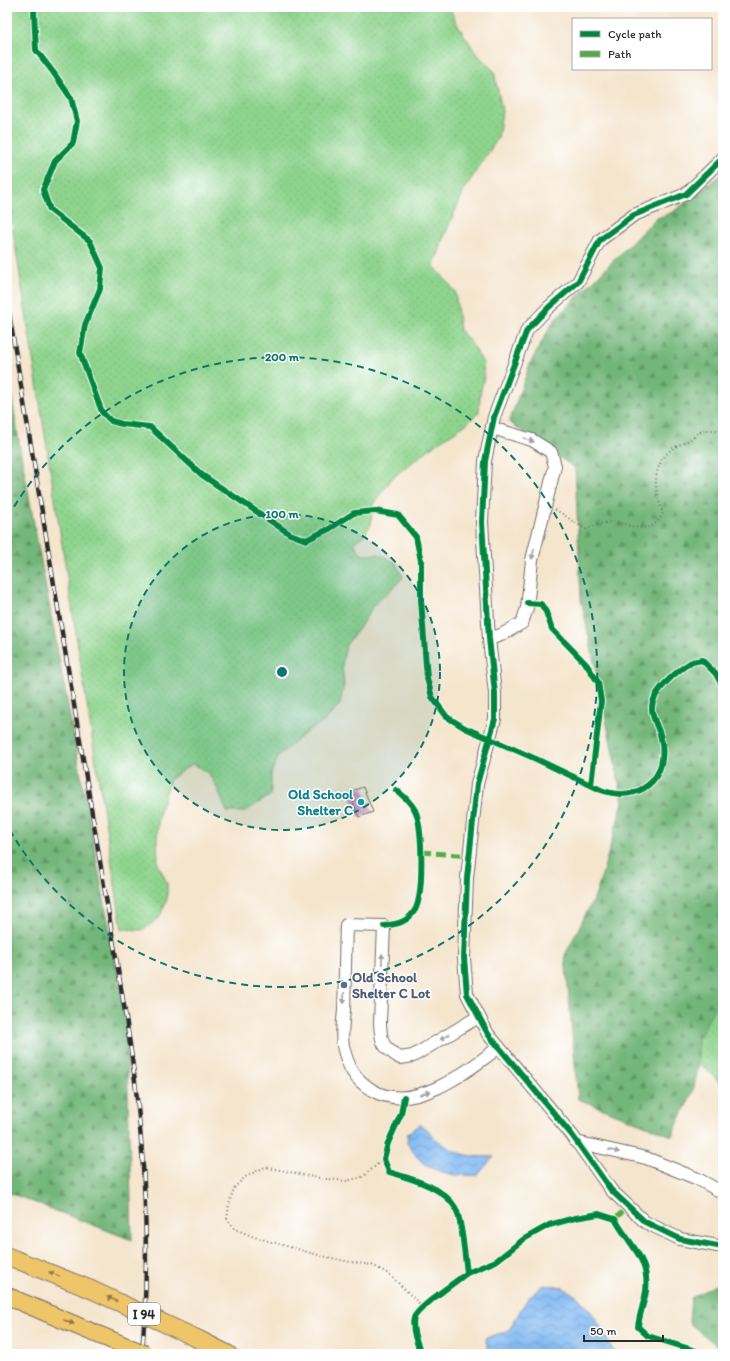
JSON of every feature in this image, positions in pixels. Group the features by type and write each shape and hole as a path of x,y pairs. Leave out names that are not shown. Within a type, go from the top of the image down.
{"highway":[{"name":"I 94","path":"7,1256 90,1289 228,1354"},
{"name":"I 94","path":"7,1296 145,1354"}],"lane":[{"path":"723,158 686,194 634,215 600,240 578,282 549,306 527,330 494,417 485,461 482,522 488,639 495,693 495,719 477,784 467,878 464,958 467,994 488,1034 576,1142 611,1190 646,1222 680,1239 723,1247"},
{"path":"488,639 501,635 522,624 527,608 532,560 555,466 551,452 532,440 492,428"},
{"path":"478,1017 413,1056 400,1058 387,1050 381,1038 380,1023 384,926 346,925 343,1045 350,1070 363,1085 378,1093 394,1098 414,1096 432,1091 477,1064 499,1047"},
{"path":"576,1142 646,1158 698,1179 723,1194"}],"path":[{"path":"545,506 561,513 586,529 611,522 640,528 652,526 659,520 662,513 658,501 655,478 665,457 675,447 691,439 702,431 723,431"},
{"path":"385,1159 362,1177 346,1181 319,1178 265,1167 245,1177 234,1188 229,1204 227,1219 235,1228 254,1237 322,1256 372,1265 390,1274 421,1310 429,1302"}],"green space":[{"path":"7,7 449,7 457,24 476,53 494,71 502,111 498,138 465,188 443,239 434,266 455,291 460,330 473,346 483,363 484,378 480,394 479,412 465,425 437,443 392,478 373,504 371,524 365,534 354,543 362,555 379,554 396,563 403,578 373,606 360,627 346,645 342,665 344,684 340,704 324,722 309,730 279,755 271,774 271,795 244,812 227,812 209,773 192,764 170,779 159,814 157,838 158,864 167,883 167,899 159,918 143,930 122,929 7,192"},
{"path":"723,173 723,997 708,1022 693,1091 672,1136 578,1099 565,955 597,892 623,802 581,599 575,468 509,422 530,364 554,320 655,219 673,212"},
{"path":"7,367 20,448 126,1018 132,1240 7,1192"},
{"path":"723,1003 723,1085 698,1062 698,1040 716,1004"},
{"path":"723,1281 723,1350 689,1323 691,1298"}],"water":[{"path":"419,1125 427,1129 448,1148 455,1151 470,1156 494,1156 478,1175 464,1176 436,1170 423,1163 407,1143 408,1133"},
{"path":"543,1285 561,1287 580,1299 594,1316 615,1354 490,1354 485,1338 508,1331 528,1298"}],"building":[{"name":"Old School Shelter C","path":"363,787 373,812 359,817 349,792"}],"railway":[{"path":"7,301 132,1060 141,1144 146,1228 145,1312 142,1354"}],"marked path":[{"path":"421,852 470,856"},
{"path":"615,1219 628,1206"}],"cycle path":[{"path":"36,7 34,12 36,50 71,98 77,121 73,143 55,161 43,190 50,210 90,241 102,268 100,289 85,325 80,353 102,412 111,421 122,424 150,427 202,475 290,534 306,540 329,529 354,513 375,511 398,515 416,537 421,561 421,600 427,678 432,697 447,717 465,728 536,759 601,790 628,794 639,791 649,785 656,776 661,765 663,753 661,738 652,713 653,702 660,689 678,671 694,661 702,660 716,674 723,687"},
{"path":"723,158 686,194 634,215 600,240 578,282 549,307 527,330 494,417 485,461 482,522 489,639 495,693 495,719 477,784 467,878 464,958 467,994 488,1034 572,1135 611,1190 645,1222 680,1239 723,1247"},
{"path":"527,603 541,604 546,612 552,629 586,664 598,682 601,701 591,785"},
{"path":"384,926 409,918 415,910 420,890 421,845 418,819 411,804 396,790"},
{"path":"404,1097 401,1114 388,1143 384,1159 389,1172 425,1184 442,1194 455,1207 460,1220 467,1273 429,1301 414,1318 413,1322 416,1341 422,1354"},
{"path":"467,1273 496,1261 524,1239 549,1225 575,1218 599,1214 615,1219 637,1252 645,1269 646,1291 638,1327 648,1336 706,1354"}],"place":[{"name":"Old School Shelter C","path":"361,802"},
{"name":"Old School Shelter C Lot","path":"344,985"}]}
